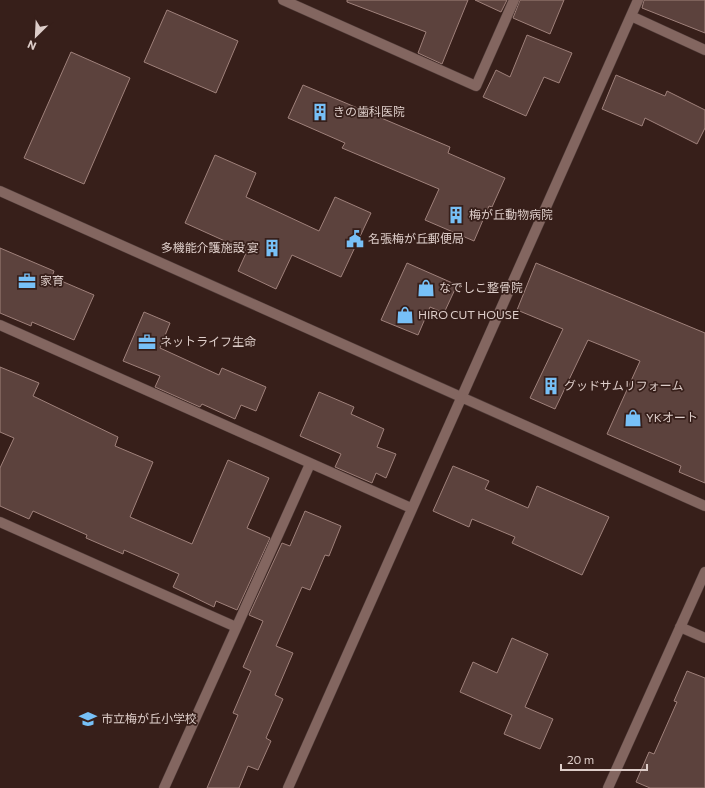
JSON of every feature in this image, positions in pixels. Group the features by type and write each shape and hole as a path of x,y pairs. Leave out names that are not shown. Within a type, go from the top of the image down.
{"street":[{"path":"284,0 476,86 514,0"},
{"path":"288,788 411,508 638,0"},
{"path":"631,16 705,50"},
{"path":"0,191 705,506"},
{"path":"0,325 411,508"},
{"path":"164,788 310,464"},
{"path":"0,522 236,627"},
{"path":"608,788 705,572"},
{"path":"680,627 705,638"}],"building":[{"path":"347,0 468,0 442,64 418,53 426,32 347,2"},
{"path":"475,0 507,0 501,12"},
{"path":"520,0 564,0 550,34 513,18"},
{"path":"644,0 705,0 705,33 642,8"},
{"path":"167,10 238,41 216,93 144,62"},
{"path":"527,35 572,53 559,83 544,77 526,116 483,97 496,70 510,77"},
{"path":"71,52 130,78 84,184 24,158"},
{"path":"616,75 665,96 667,91 705,110 705,128 697,144 645,118 642,126 602,109"},
{"path":"303,85 450,147 448,153 505,178 492,207 489,206 474,241 425,220 439,189 342,148 345,143 288,118"},
{"path":"215,155 256,173 246,197 319,231 335,197 371,213 341,277 292,255 276,289 238,271 247,251 185,223"},
{"path":"0,248 54,271 52,277 94,295 74,340 32,322 31,326 0,313"},
{"path":"407,263 457,285 444,313 430,307 418,335 381,320"},
{"path":"536,263 705,333 705,483 679,472 681,466 607,434 640,361 588,340 555,409 530,398 563,329 517,310"},
{"path":"144,312 170,323 160,348 219,375 222,368 266,387 256,411 241,405 235,419 202,404 200,407 155,387 160,376 123,361"},
{"path":"0,367 39,383 33,396 118,437 115,446 153,462 130,517 192,544 228,460 269,478 247,528 270,538 237,610 216,601 214,607 173,587 179,574 124,550 123,554 86,538 87,535 33,511 29,519 0,506 0,468 14,438 0,432"},
{"path":"319,392 354,407 351,414 384,429 377,447 396,454 386,478 376,473 372,483 335,467 341,454 300,436"},
{"path":"453,466 489,481 485,489 528,508 537,486 609,517 582,575 512,543 515,537 472,519 469,527 433,511"},
{"path":"305,511 341,526 329,556 325,555 310,590 302,587 276,646 293,653 275,695 283,699 266,738 271,741 258,770 248,766 239,788 207,788 238,715 233,713 251,671 243,667 263,621 249,615 282,543 290,546"},
{"path":"512,638 548,654 525,707 553,719 540,749 504,734 512,715 460,692 473,662 497,673"},
{"path":"687,671 705,678 705,788 650,788 636,782 649,752 654,754 677,702 674,701"}],"place":[{"name":"きの歯科医院","path":"320,112"},
{"name":"梅が丘動物病院","path":"456,215"},
{"name":"名張梅が丘郵便局","path":"355,239"},
{"name":"多機能介護施設 宴","path":"272,248"},
{"name":"家育","path":"27,281"},
{"name":"なでしこ整骨院","path":"426,288"},
{"name":"HIRO CUT HOUSE","path":"405,315"},
{"name":"ネットライフ生命","path":"147,342"},
{"name":"グッドサムリフォーム","path":"551,386"},
{"name":"YKオート","path":"633,418"},
{"name":"市立梅が丘小学校","path":"88,719"}]}
